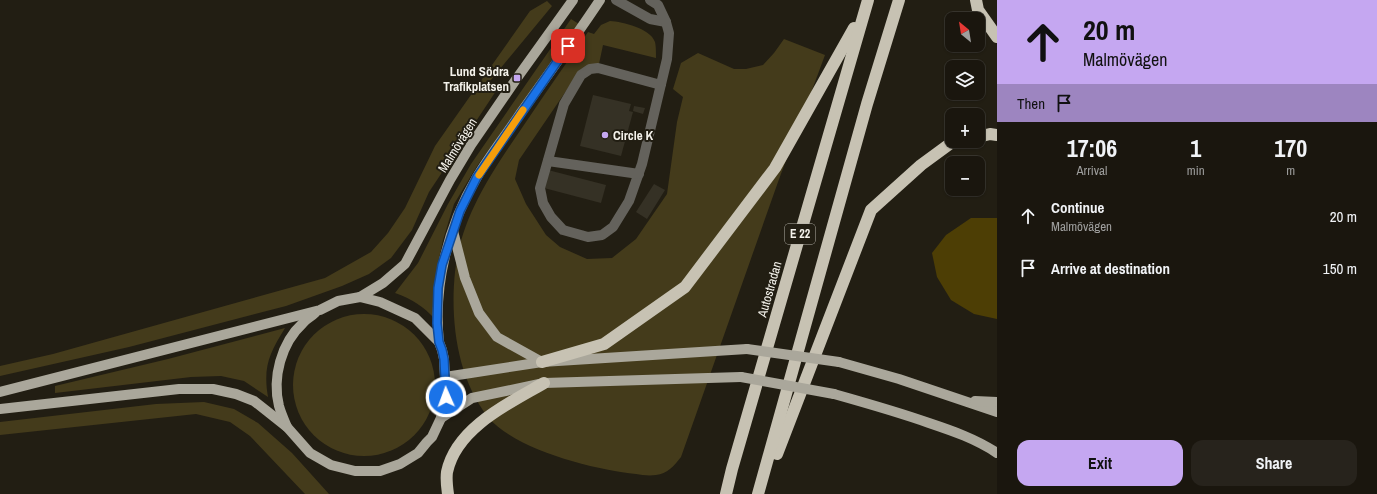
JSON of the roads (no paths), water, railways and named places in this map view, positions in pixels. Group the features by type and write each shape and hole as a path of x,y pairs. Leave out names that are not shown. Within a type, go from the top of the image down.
{"highway":[{"name":"E 22","path":"760,494 867,104 899,0"},
{"path":"976,0 978,10 997,37"},
{"path":"542,362 604,344 685,288 775,168 866,5"},
{"name":"Autostradan","path":"726,494 734,461 866,5"},
{"path":"985,135 997,135"},
{"path":"760,494 871,210 921,165 945,147"},
{"path":"448,494 447,474 451,460 467,435 493,413 544,383"}],"main road":[{"path":"0,409 180,389 213,389 236,394 254,401 287,427 310,453 331,465 355,471 380,471 400,464 418,453 432,437 441,418 446,397 442,350 439,342 437,323 438,288 442,265 460,211 477,177 600,0"},
{"name":"Malmövägen","path":"360,297 383,283 405,264 450,180 471,145 517,78 573,2"},
{"path":"453,231 465,278 480,313 496,337 542,362"},
{"path":"287,427 279,406 276,384 280,362 288,341 302,323 320,310 338,301 360,297 380,302 415,318 439,342"},
{"path":"0,392 320,310"},
{"path":"445,377 542,362 747,349 839,362 899,379 997,412"},
{"path":"441,418 472,398 544,383 741,376 834,394 895,411 959,433 989,447 997,453"},
{"path":"964,401 997,402"}],"lane":[{"path":"616,0 650,19 666,22"},
{"path":"650,0 658,5 666,22 669,33 667,59 661,85 642,164 629,201 613,227 602,236 588,237 564,230 551,217 543,203 540,188 564,104 577,81 585,72 598,68 661,85"},
{"path":"548,161 639,174"}],"place":[{"name":"Lund Södra Trafikplatsen","path":"517,78"},
{"name":"Circle K","path":"605,135"}]}
